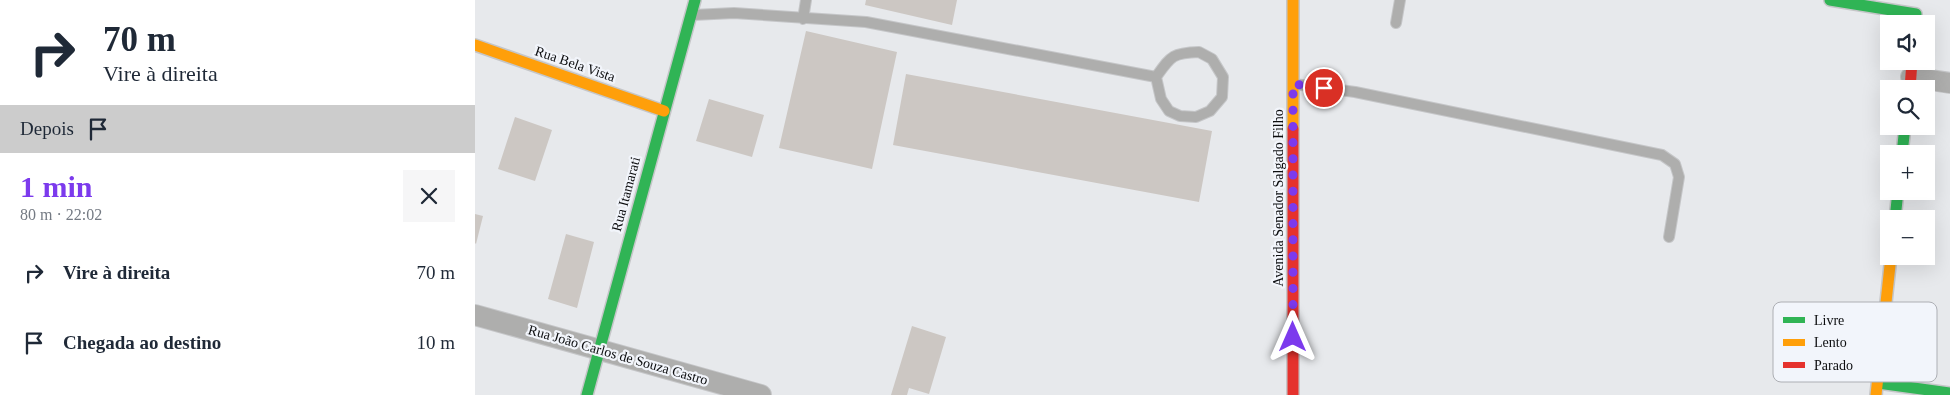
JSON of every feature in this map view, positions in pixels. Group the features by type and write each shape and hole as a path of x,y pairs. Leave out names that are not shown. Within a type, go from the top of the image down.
{"street":[{"name":"Rua Itamarati","path":"587,395 695,0"},
{"name":"Avenida Senador Salgado Filho","path":"1293,0 1293,395"},
{"path":"1830,0 1898,15"},
{"path":"1916,15 1917,0"},
{"name":"Rua Bela Vista","path":"475,45 665,111"},
{"path":"1911,76 1950,84"},
{"path":"1886,302 1890,265"},
{"name":"Rua João Carlos de Souza Castro","path":"475,315 761,395"},
{"path":"1876,395 1878,383 1950,393"}],"lane":[{"path":"803,19 805,0"},
{"path":"1396,23 1400,0"},
{"path":"691,15 734,13 866,22 1156,78"},
{"path":"1199,52 1212,59 1223,77 1221,97 1210,111 1196,117 1181,116 1169,111 1161,99 1156,78 1169,60 1179,53 1199,52"},
{"path":"1293,84 1355,92 1663,155 1675,164 1679,177 1669,237"}],"building":[{"path":"866,0 957,0 952,25 865,5"},
{"path":"806,31 897,52 872,169 779,148"},
{"path":"906,74 1212,131 1199,202 893,145"},
{"path":"709,99 764,115 752,157 696,141"},
{"path":"515,117 552,130 535,181 498,169"},
{"path":"475,214 483,216 476,244 475,243"},
{"path":"566,234 594,242 577,308 548,299"},
{"path":"912,326 946,337 929,394 909,388 907,395 891,395"}],"traffic: fast":[{"path":"587,395 695,0"},
{"path":"1830,0 1916,14"},
{"path":"1903,145 1904,135"},
{"path":"1896,210 1897,200"},
{"path":"1878,383 1950,393"}],"traffic: slow":[{"path":"1293,0 1293,129"},
{"path":"475,45 664,111"},
{"path":"1886,302 1890,265"},
{"path":"1876,395 1877,382"}],"traffic: jam":[{"path":"1911,70 1911,80"},
{"path":"1293,129 1293,395"}],"route":[{"path":"1293,337 1293,84 1324,88"}]}
